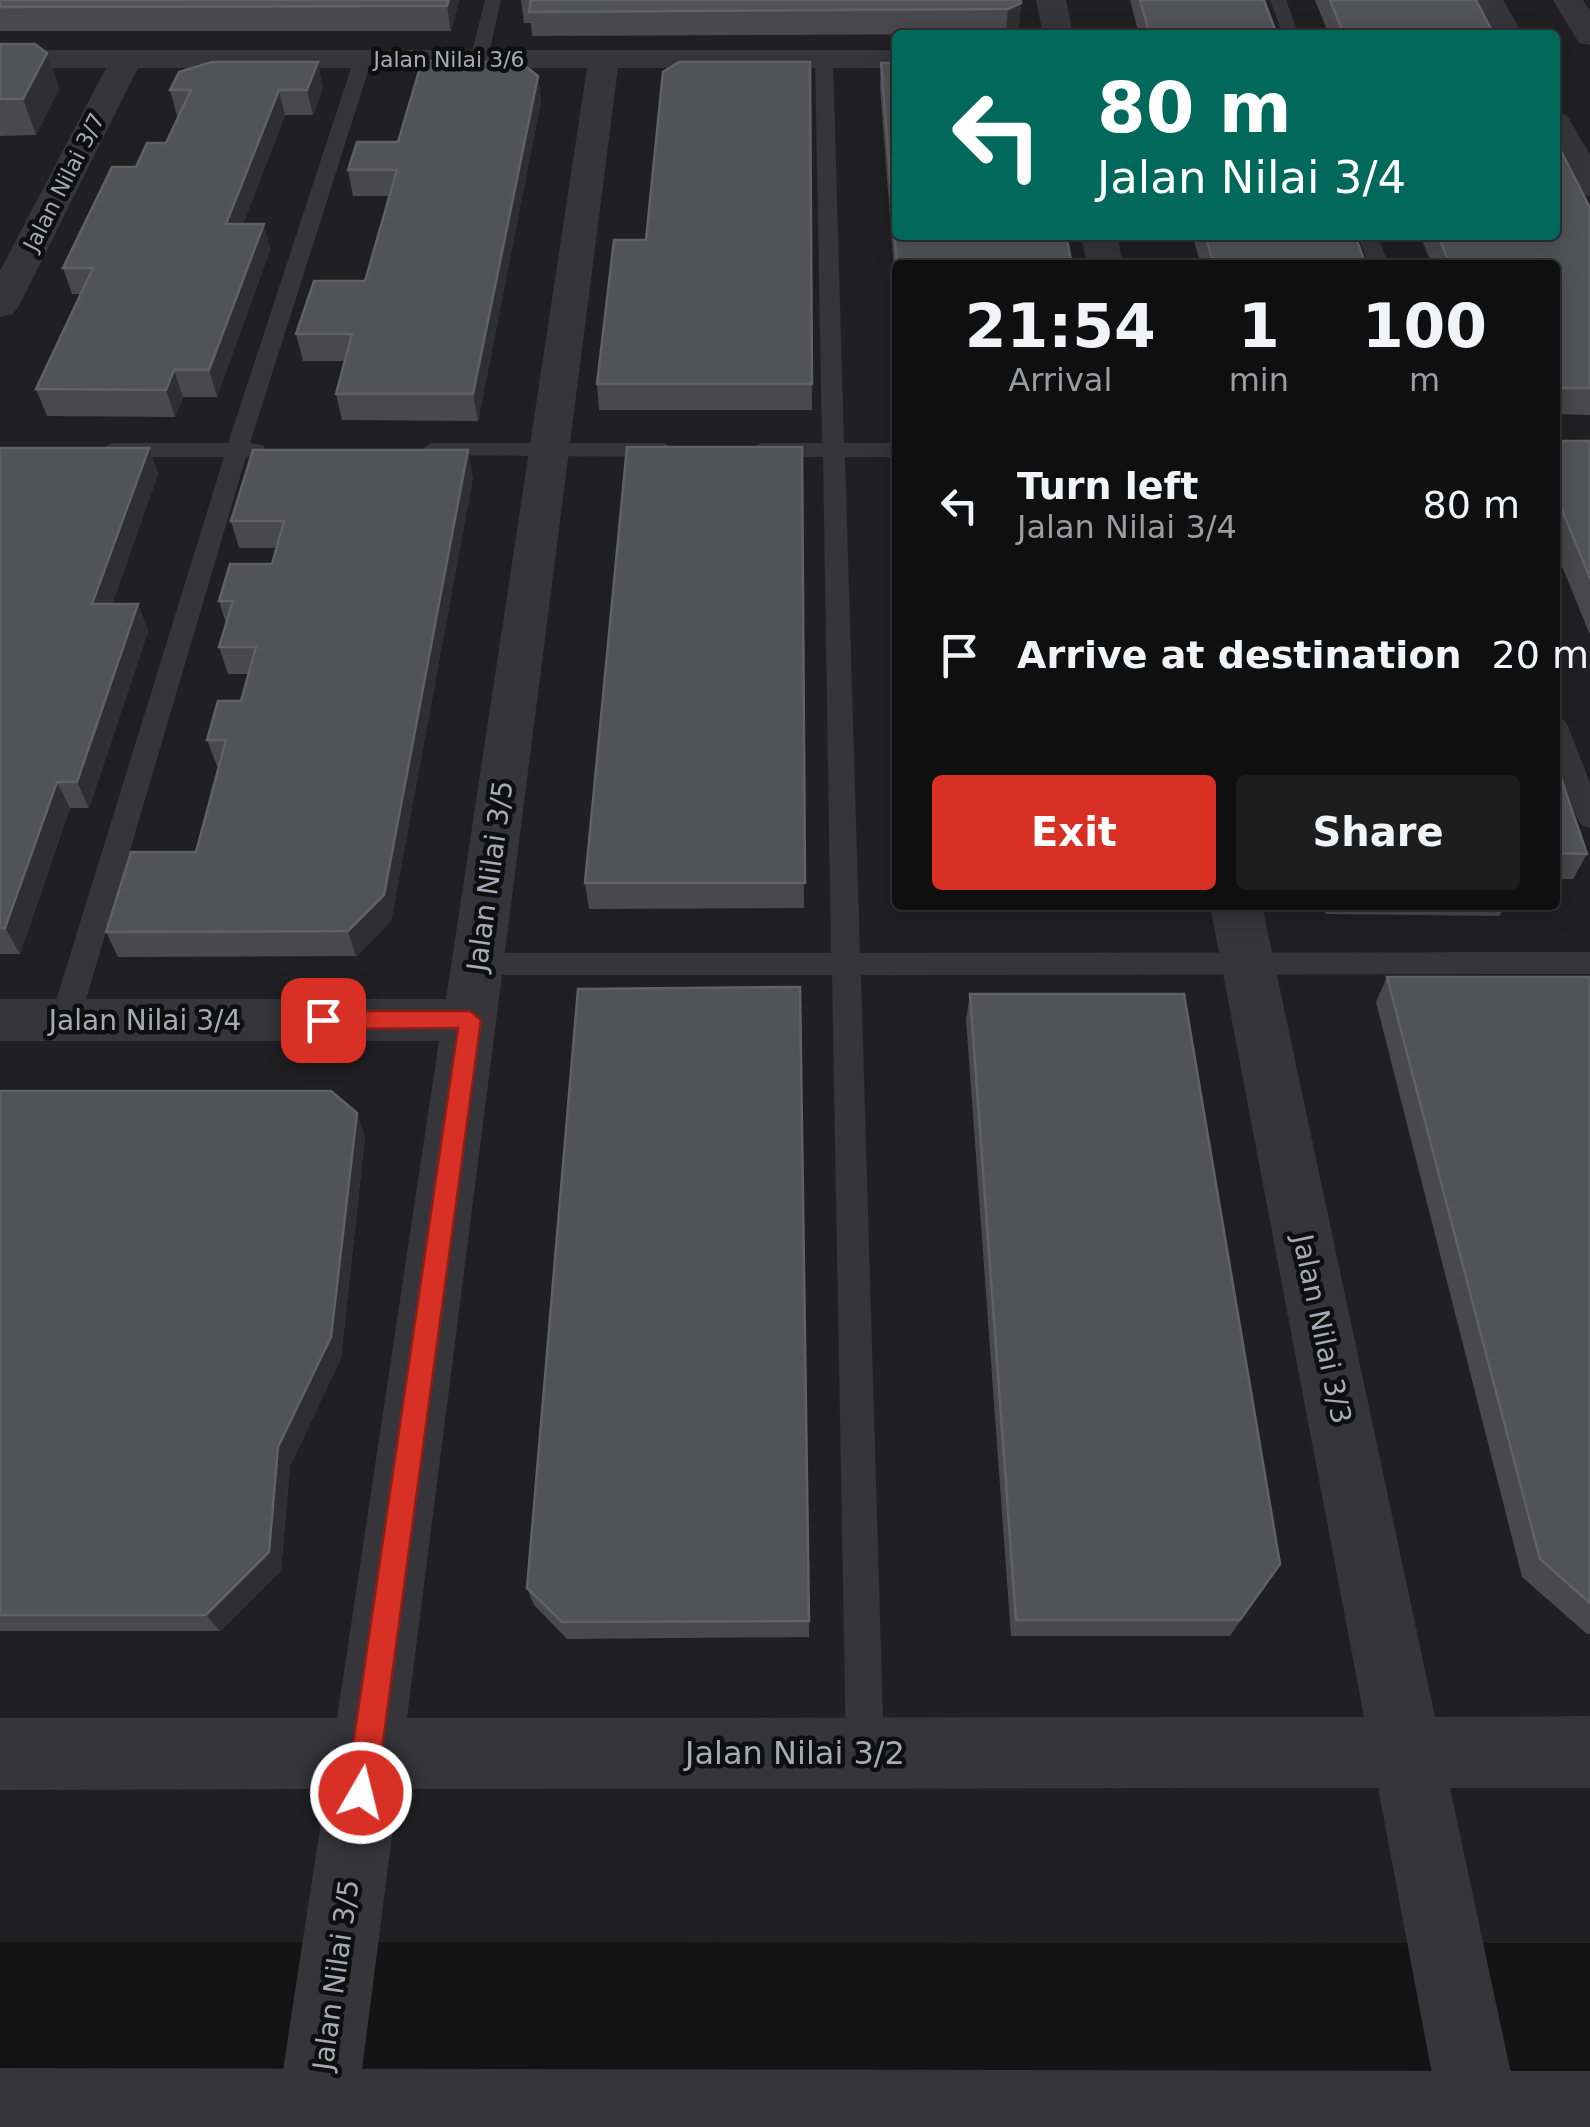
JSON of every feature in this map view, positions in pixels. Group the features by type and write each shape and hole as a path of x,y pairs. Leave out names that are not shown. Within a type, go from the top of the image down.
{"street":[{"path":"1051,0 1057,30"},
{"path":"1488,0 1505,30"},
{"path":"1568,0 1590,36"},
{"name":"Jalan Nilai 3/6","path":"0,59 892,59"},
{"name":"Jalan Nilai 3/7","path":"0,306 127,59"},
{"name":"Jalan Nilai 3/5","path":"277,2115 366,1754 604,59"},
{"path":"1560,131 1590,186"},
{"name":"Jalan Nilai 3/3","path":"1237,910 1480,2111"},
{"name":"Jalan Nilai 3/4","path":"0,1020 470,1020"},
{"name":"Jalan Nilai 3/2","path":"0,1754 1590,1752"},
{"path":"0,2108 277,2115 1004,2119 1590,2111"}],"lane":[{"path":"480,59 493,0"},
{"path":"1278,0 1289,30"},
{"path":"65,1020 237,450 362,59"},
{"path":"824,59 865,1752"},
{"path":"79,450 276,450"},
{"path":"413,450 682,450"},
{"path":"739,450 892,450"},
{"path":"1560,739 1590,818"},
{"path":"478,964 1590,963"}],"shaded area":[{"path":"0,0 1590,0 1590,1943 0,1942"}],"building":[{"path":"0,0 449,0 447,6 0,7"},
{"path":"531,0 1021,3 1008,9 529,12"},
{"path":"1140,0 1264,0 1275,30 1149,30"},
{"path":"1330,0 1476,0 1491,30 1342,30"},
{"path":"0,44 35,44 47,53 23,99 0,99"},
{"path":"422,61 520,62 538,76 473,394 336,394 352,334 296,334 314,281 365,281 397,170 348,170 357,142 398,142"},
{"path":"212,62 318,62 307,90 279,90 226,224 264,224 209,370 174,370 166,390 36,389 93,268 63,268 112,167 136,167 147,143 166,143 191,90 170,90 179,72"},
{"path":"679,62 810,62 812,384 597,384 614,240 646,240 663,72"},
{"path":"881,63 892,63 892,201"},
{"path":"1560,149 1590,208 1590,388 1560,388 1560,260 1448,260 1440,240 1560,240"},
{"path":"895,240 1067,240 1071,260 897,260"},
{"path":"1206,240 1357,240 1364,260 1212,260"},
{"path":"1560,441 1590,441 1590,578 1560,505"},
{"path":"627,447 802,447 805,883 585,883"},
{"path":"0,448 149,448 92,604 138,604 77,782 57,782 5,928 0,928"},
{"path":"253,450 468,450 384,895 348,931 106,932 131,852 196,852 226,740 207,740 218,701 241,701 256,647 219,647 233,601 219,601 230,564 272,564 284,521 231,521"},
{"path":"1560,775 1587,854 1560,853"},
{"path":"1387,977 1590,977 1590,1603 1540,1559"},
{"path":"800,987 809,1621 562,1622 527,1588 578,989"},
{"path":"970,994 1184,994 1280,1564 1240,1620 1016,1620"},
{"path":"0,1091 331,1091 357,1113 331,1337 278,1447 269,1552 206,1615 0,1615"}],"route":[{"path":"323,1020 470,1020 361,1793"}]}
